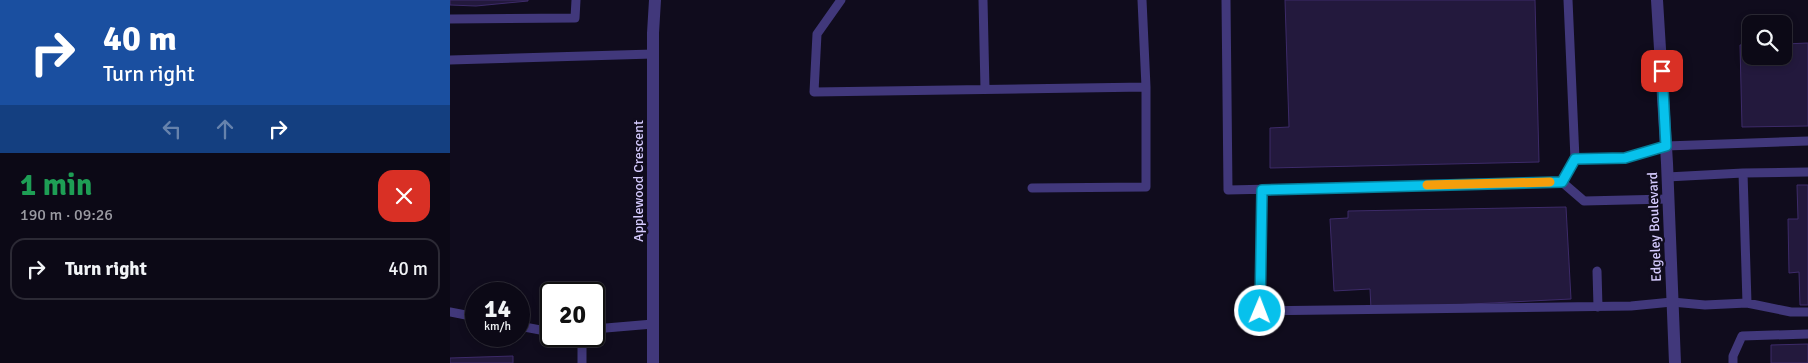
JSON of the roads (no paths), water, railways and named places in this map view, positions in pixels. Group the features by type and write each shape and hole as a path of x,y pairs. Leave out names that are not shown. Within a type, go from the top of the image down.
{"street":[{"name":"Applewood Crescent","path":"653,363 653,54 655,0"},
{"name":"Edgeley Boulevard","path":"1658,0 1675,363"}],"lane":[{"path":"450,19 574,18 576,0"},
{"path":"841,0 817,34 814,92 1146,87"},
{"path":"983,0 985,89"},
{"path":"1032,188 1146,187 1146,87 1142,0"},
{"path":"1226,0 1228,190 1562,182 1584,201 1668,199"},
{"path":"1562,182 1575,159 1568,0"},
{"path":"450,60 653,54"},
{"path":"1575,159 1625,158 1666,146 1808,142"},
{"path":"1667,177 1808,172"},
{"path":"1743,173 1747,303"},
{"path":"1262,190 1260,311 1598,307 1672,302 1705,305 1747,303 1792,312 1808,312"},
{"path":"1597,271 1598,307"},
{"path":"450,312 465,315"},
{"path":"605,328 653,324"},
{"path":"1733,363 1733,356 1742,336 1808,334"},
{"path":"582,347 582,363"}]}
